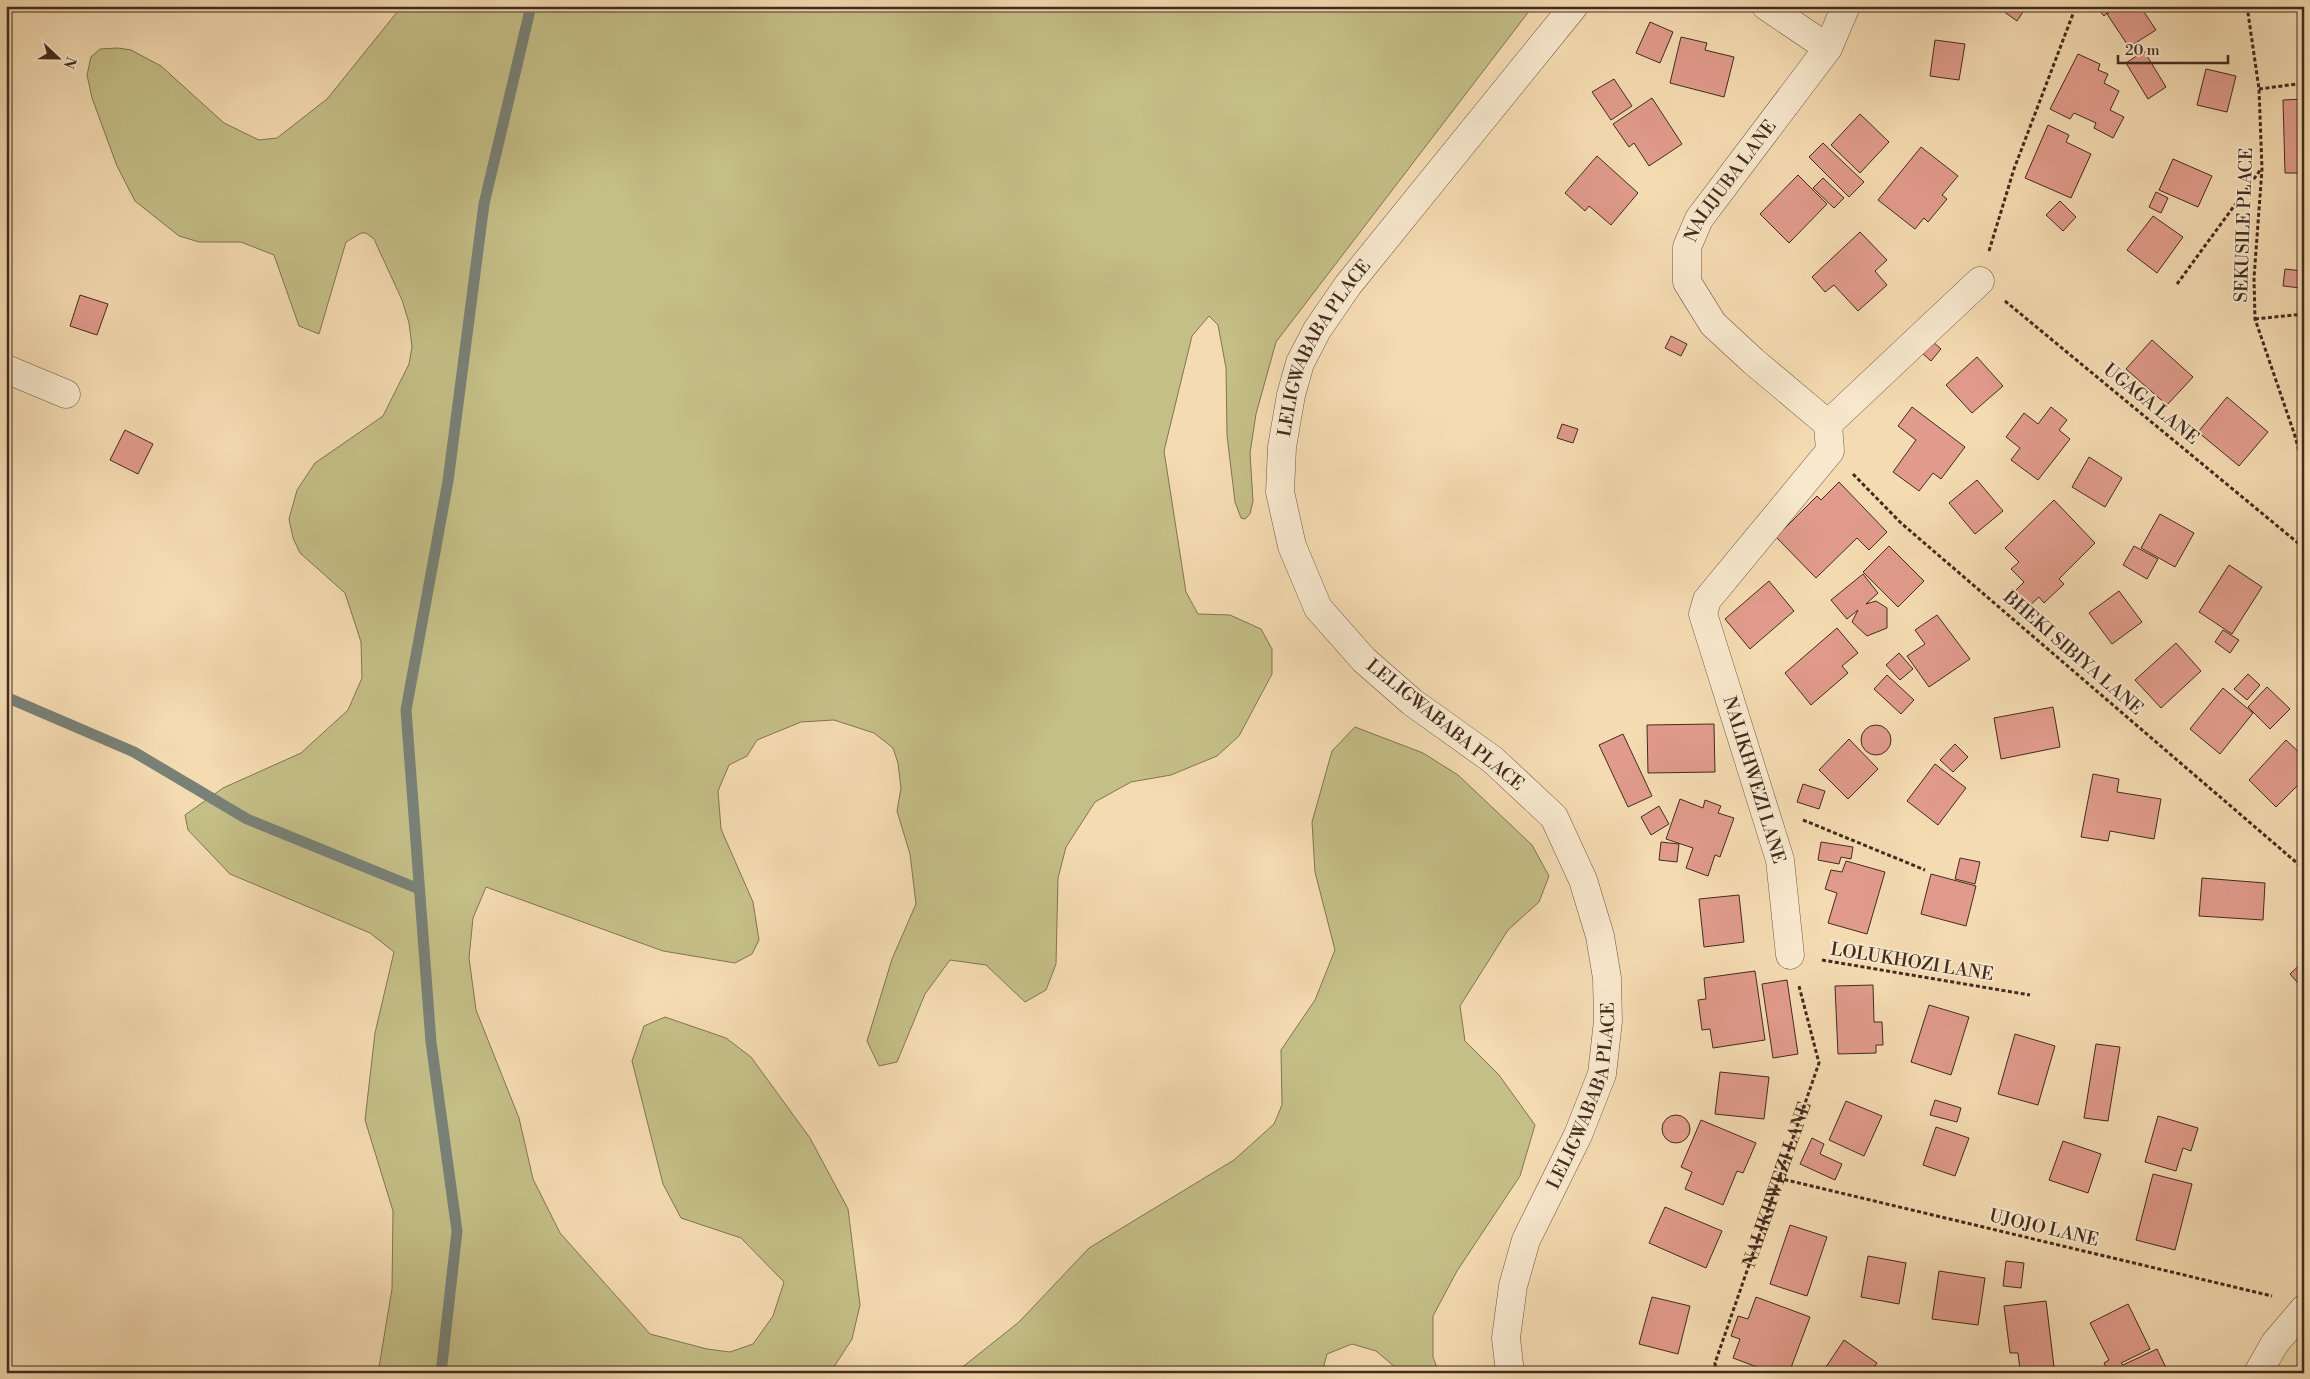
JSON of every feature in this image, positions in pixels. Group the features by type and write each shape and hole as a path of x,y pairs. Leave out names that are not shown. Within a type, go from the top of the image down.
{"street":[{"name":"LELIGWABABA PLACE","path":"1510,1373 1506,1338 1513,1286 1526,1240 1578,1134 1602,1074 1608,1020 1606,978 1600,936 1583,880 1554,817 1493,760 1412,702 1364,660 1318,608 1292,546 1280,492 1282,447 1291,395 1300,363 1317,330 1348,285 1574,6"},
{"path":"1766,6 1828,48"},
{"name":"NALIJUBA LANE","path":"1828,424 1753,361 1713,324 1687,282 1687,247 1699,219 1828,48 1846,6"},
{"path":"1830,451 1828,424 1980,281"},
{"path":"6,369 66,394"},
{"name":"NALIKHWEZI LANE","path":"1790,955 1780,860 1703,614 1707,600 1830,451"},
{"path":"2258,1373 2275,1343 2304,1309"}],"path":[{"path":"1980,281 2014,169 2076,6"},
{"name":"SEKUSILE PLACE","path":"2247,6 2259,89 2262,169 2254,278 2255,319 2304,468"},
{"path":"2259,89 2304,83"},
{"path":"2177,284 2262,169"},
{"name":"UGAGA LANE","path":"1980,281 2304,548"},
{"path":"2255,319 2304,314"},
{"name":"BHEKI SIBIYA LANE","path":"1830,451 1901,523 2304,869"},
{"path":"1761,802 1924,870"},
{"name":"LOLUKHOZI LANE","path":"1790,955 2030,995"},
{"name":"NALIKHWEZI LANE","path":"1716,1373 1715,1363 1819,1063 1790,955"},
{"name":"UJOJO LANE","path":"1778,1178 2275,1297"}],"shaded area":[{"path":"402,6 1533,6 1276,342 1256,414 1250,453 1253,501 1250,514 1245,519 1241,518 1235,502 1227,435 1226,368 1218,325 1209,316 1192,336 1164,451 1186,592 1198,614 1230,615 1261,629 1272,649 1272,674 1239,736 1217,756 1171,775 1131,782 1095,802 1066,847 1058,878 1056,964 1046,990 1025,1002 986,965 950,960 925,994 897,1062 879,1066 867,1041 892,959 916,904 910,854 897,811 901,788 898,763 893,748 874,733 834,720 801,722 757,740 747,756 729,765 718,791 721,829 753,902 759,940 752,954 735,963 663,951 486,887 473,918 469,958 476,1010 519,1118 533,1179 560,1233 650,1334 707,1349 730,1352 753,1344 773,1316 784,1282 741,1238 681,1218 663,1184 632,1061 644,1026 665,1017 726,1038 751,1057 810,1138 848,1209 860,1305 852,1339 830,1373 378,1373 392,1289 393,1211 365,1120 375,1033 394,952 370,933 230,874 188,830 185,815 223,788 301,753 348,710 362,678 361,642 345,593 300,553 293,538 289,519 297,490 315,463 383,416 409,364 412,347 409,323 402,300 374,239 366,233 361,233 346,242 319,334 299,326 274,255 241,242 199,242 179,236 135,201 117,166 92,98 87,75 91,57 100,49 118,48 131,50 161,66 224,123 259,140 277,138 327,99"},
{"path":"1355,727 1423,753 1458,775 1532,845 1549,876 1539,902 1508,930 1460,1006 1465,1041 1499,1075 1535,1125 1520,1176 1457,1271 1433,1316 1433,1357 1439,1373 1402,1373 1376,1351 1352,1344 1327,1354 1322,1373 955,1373 1019,1322 1089,1248 1234,1160 1274,1124 1282,1105 1281,1050 1315,1000 1335,950 1315,872 1312,822 1332,751"}],"building":[{"path":"1996,6 2021,6 2025,9 2017,21"},
{"path":"2095,6 2114,6 2104,16"},
{"path":"2119,6 2140,6 2156,30 2129,47 2107,14"},
{"path":"1650,22 1673,32 1660,63 1636,53"},
{"path":"1681,37 1707,43 1705,50 1734,57 1724,97 1670,83"},
{"path":"1935,40 1965,44 1959,80 1930,76"},
{"path":"2144,51 2166,87 2148,99 2126,63"},
{"path":"2078,54 2100,64 2098,70 2108,74 2104,83 2119,91 2110,110 2124,117 2113,138 2094,128 2096,123 2074,113 2070,119 2050,109"},
{"path":"2206,69 2236,76 2227,112 2197,105"},
{"path":"1614,79 1632,106 1611,120 1592,92"},
{"path":"1652,98 1682,144 1649,166 1634,143 1629,147 1613,124"},
{"path":"2304,99 2304,173 2285,173 2283,100"},
{"path":"1860,114 1889,142 1860,173 1831,145"},
{"path":"2048,125 2069,135 2066,142 2091,154 2071,198 2025,178"},
{"path":"1823,143 1864,182 1849,197 1809,157"},
{"path":"1921,147 1958,176 1942,195 1947,199 1928,222 1924,218 1915,229 1878,200"},
{"path":"1597,156 1638,193 1611,225 1589,206 1585,211 1565,193"},
{"path":"2173,159 2212,176 2198,207 2159,190"},
{"path":"1798,175 1827,204 1789,243 1760,214"},
{"path":"1823,178 1844,198 1834,208 1813,188"},
{"path":"2156,192 2168,198 2161,213 2149,207"},
{"path":"2060,201 2076,217 2063,231 2046,215"},
{"path":"2153,216 2183,237 2157,273 2127,250"},
{"path":"1860,232 1887,260 1875,271 1887,285 1858,311 1834,285 1825,292 1812,277"},
{"path":"2285,269 2303,271 2301,288 2283,286"},
{"path":"80,295 108,304 97,335 70,326"},
{"path":"1671,336 1687,344 1681,356 1665,348"},
{"path":"2152,340 2193,377 2167,405 2126,369"},
{"path":"1932,341 1941,349 1931,361 1921,352"},
{"path":"1977,357 2003,386 1972,413 1946,385"},
{"path":"2227,397 2268,432 2239,466 2198,432"},
{"path":"1912,407 1965,447 1941,479 1933,473 1919,491 1893,472 1916,440 1898,426"},
{"path":"2051,407 2067,420 2059,430 2070,439 2038,480 2011,460 2020,448 2006,437 2024,413 2038,424"},
{"path":"1562,424 1578,429 1573,443 1557,438"},
{"path":"125,430 153,444 138,474 110,460"},
{"path":"2089,457 2122,478 2105,507 2072,487"},
{"path":"1977,480 2003,511 1975,534 1949,503"},
{"path":"1839,482 1887,532 1869,550 1857,538 1816,578 1776,537 1817,496 1821,500"},
{"path":"2054,500 2095,543 2059,579 2064,584 2044,603 2039,597 2029,606 2015,591 2024,582 2011,569 2019,562 2005,548"},
{"path":"2160,514 2194,533 2175,567 2141,548"},
{"path":"1889,546 1924,581 1898,607 1863,572"},
{"path":"2134,546 2158,559 2147,579 2123,565"},
{"path":"2229,565 2262,587 2232,634 2199,612"},
{"path":"1863,574 1878,593 1866,604 1876,601 1887,608 1887,628 1867,636 1852,622 1858,610 1847,619 1831,600"},
{"path":"1769,581 1794,611 1750,649 1725,619"},
{"path":"2119,591 2142,622 2112,644 2089,613"},
{"path":"1937,615 1970,659 1929,687 1907,656 1925,644 1915,630"},
{"path":"1837,628 1858,653 1842,666 1848,673 1811,705 1785,673"},
{"path":"2223,630 2239,640 2230,653 2215,642"},
{"path":"2176,643 2201,671 2161,708 2135,680"},
{"path":"1899,653 1913,669 1900,680 1886,665"},
{"path":"2248,674 2260,685 2247,700 2234,689"},
{"path":"1887,675 1914,700 1901,714 1874,689"},
{"path":"2267,687 2290,709 2270,729 2248,707"},
{"path":"2223,688 2253,713 2220,754 2190,729"},
{"path":"2053,707 2060,747 2001,759 1994,718"},
{"path":"1714,724 1715,772 1648,773 1647,725"},
{"path":"1876,725 1887,729 1891,740 1887,751 1876,755 1865,751 1861,740 1865,729"},
{"path":"1623,734 1652,796 1628,807 1599,745"},
{"path":"1849,739 1878,769 1848,799 1819,770"},
{"path":"2286,740 2304,757 2304,779 2276,807 2249,780"},
{"path":"1955,744 1968,757 1953,772 1940,760"},
{"path":"1935,764 1966,788 1938,825 1907,801"},
{"path":"2093,774 2119,779 2117,792 2161,799 2154,839 2110,831 2108,841 2081,837"},
{"path":"1803,784 1825,791 1819,809 1797,802"},
{"path":"1680,799 1703,808 1705,800 1721,806 1718,813 1734,818 1720,857 1715,855 1708,876 1686,868 1693,848 1666,839"},
{"path":"1659,806 1669,824 1651,835 1641,817"},
{"path":"1661,842 1679,844 1677,862 1659,860"},
{"path":"1821,842 1853,847 1851,859 1841,857 1839,864 1818,860"},
{"path":"1960,858 1980,862 1975,884 1955,879"},
{"path":"1846,861 1885,872 1867,934 1828,923 1837,893 1825,889 1831,870 1842,872"},
{"path":"1931,874 1976,886 1966,926 1921,914"},
{"path":"2202,878 2265,883 2263,920 2199,916"},
{"path":"1739,895 1744,942 1704,947 1699,899"},
{"path":"2304,961 2304,990 2290,974"},
{"path":"1755,971 1765,1040 1713,1048 1710,1029 1702,1030 1698,1000 1706,999 1704,978"},
{"path":"1787,980 1798,1054 1773,1058 1762,984"},
{"path":"1873,985 1874,1022 1882,1022 1883,1045 1876,1045 1876,1053 1838,1054 1835,986"},
{"path":"1929,1005 1969,1017 1951,1075 1911,1062"},
{"path":"2015,1034 2055,1046 2038,1105 1998,1094"},
{"path":"2096,1044 2120,1047 2108,1121 2084,1118"},
{"path":"1720,1072 1769,1077 1764,1119 1715,1114"},
{"path":"1935,1100 1961,1108 1957,1122 1930,1115"},
{"path":"1846,1101 1882,1116 1864,1156 1829,1140"},
{"path":"1676,1115 1686,1119 1690,1129 1686,1139 1676,1143 1666,1139 1662,1129 1666,1119"},
{"path":"2158,1116 2198,1128 2191,1151 2183,1148 2176,1171 2145,1162"},
{"path":"1701,1120 1756,1143 1743,1173 1737,1171 1723,1205 1685,1189 1692,1172 1681,1167"},
{"path":"1936,1127 1969,1138 1955,1176 1923,1165"},
{"path":"1812,1138 1824,1144 1820,1154 1842,1164 1835,1180 1800,1164"},
{"path":"2063,1141 2101,1154 2088,1193 2049,1180"},
{"path":"2153,1174 2192,1184 2175,1250 2136,1240"},
{"path":"1665,1207 1722,1231 1706,1268 1649,1243"},
{"path":"1790,1225 1827,1237 1807,1296 1770,1284"},
{"path":"1868,1256 1906,1263 1899,1304 1861,1297"},
{"path":"2006,1261 2024,1263 2021,1288 2003,1286"},
{"path":"1939,1271 1985,1278 1978,1325 1932,1319"},
{"path":"1652,1297 1690,1306 1678,1354 1639,1344"},
{"path":"1756,1297 1810,1317 1789,1373 1773,1373 1733,1358 1740,1339 1731,1336 1738,1316 1748,1319"},
{"path":"2046,1301 2054,1367 2020,1370 2018,1353 2010,1353 2004,1306"},
{"path":"2128,1304 2150,1349 2121,1363 2123,1365 2157,1349 2168,1372 2109,1373 2104,1363 2109,1360 2090,1323"},
{"path":"1844,1340 1877,1363 1870,1373 1822,1373"}],"waterway":[{"path":"441,1373 457,1231 431,1042 406,710 448,481 484,204 531,6"},
{"path":"6,697 134,752 247,819 419,889"}]}
